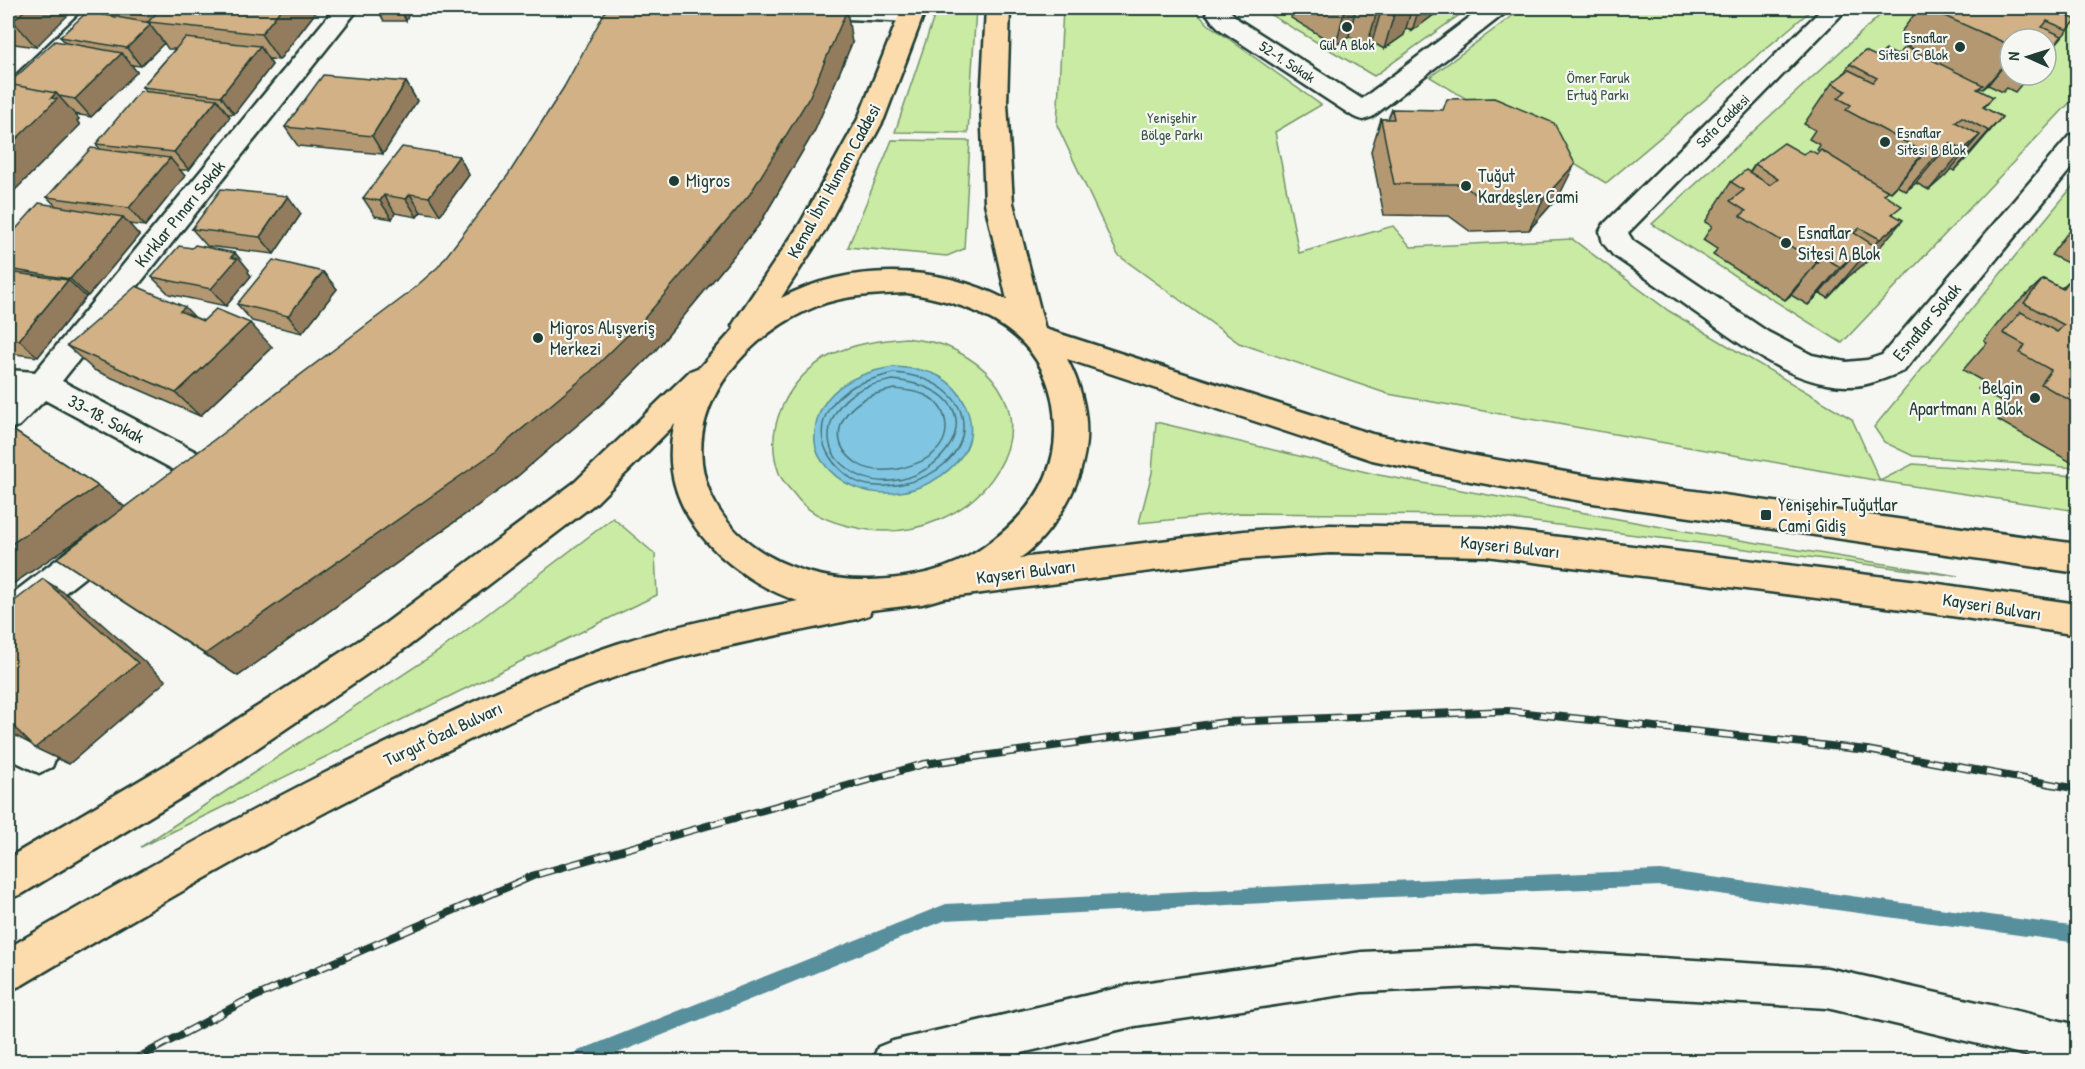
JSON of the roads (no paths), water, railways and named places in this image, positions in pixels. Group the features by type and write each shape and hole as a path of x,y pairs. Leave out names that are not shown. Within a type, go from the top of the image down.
{"main road":[{"path":"998,8 994,103 999,203 1032,334"},
{"name":"Kemal İbni Humam Caddesi","path":"728,352 811,230 822,210 871,119 912,11"},
{"path":"8,880 194,769 408,627 586,492 728,352 772,314 804,299 837,288 873,283 919,284 974,296 1003,311 1032,334 1051,357 1066,388 1072,422 1069,458 1056,492 1032,526 1000,555 960,576 928,587 867,596 820,592 777,578 740,556 712,528 694,495 686,460 688,424 700,389 728,352"},
{"path":"1032,334 1372,447 1427,459 1593,490 2078,559"},
{"name":"Kayseri Bulvarı","path":"928,587 1244,545 1330,539 1414,539 1498,544 1918,596 2078,620"},
{"name":"Turgut Özal Bulvarı","path":"8,971 159,881 304,802 401,753 548,687 616,661 669,645 928,587"}],"street":[{"path":"8,97 99,8"},
{"name":"Kırklar Pınarı Sokak","path":"8,417 42,384 347,8"},
{"path":"762,8 912,11"},
{"name":"52-1. Sokak","path":"1215,8 1230,25 1363,111 1497,8"},
{"name":"Safa Caddesi","path":"1613,236 1617,226 1836,8"},
{"path":"8,71 32,74"},
{"name":"Esnaflar Sokak","path":"1613,236 1623,248 1778,353 1816,369 1835,374 1869,373 1893,363 2078,142"},
{"name":"33-18. Sokak","path":"8,382 42,384 209,462 172,490"},
{"path":"8,616 126,525"},
{"path":"893,1062 1135,1005 1362,972 1476,967 1827,988 2078,1046"}],"water":[{"path":"893,367 930,373 942,378 964,402 970,422 970,433 963,454 933,481 914,489 894,493 873,492 854,487 837,477 818,454 815,431 818,416 832,394 853,379"}],"waterway":[{"path":"573,1062 946,912 1341,891 1661,878 2078,935"}],"railway":[{"path":"130,1062 243,1002 535,875 924,764 1226,722 1508,711 1867,750 2078,789"}],"place":[{"name":"Gül A Blok","path":"1347,27"},
{"name":"Esnaflar Sitesi C Blok","path":"1960,47"},
{"name":"Esnaflar Sitesi B Blok","path":"1885,142"},
{"name":"Migros","path":"674,181"},
{"name":"Tuğut Kardeşler Cami","path":"1466,186"},
{"name":"Esnaflar Sitesi A Blok","path":"1786,243"},
{"name":"Migros Alışveriş Merkezi","path":"538,338"},
{"name":"Belgin Apartmanı A Blok","path":"2035,398"},
{"name":"Yenişehir Tuğutlar Cami Gidiş","path":"1766,515"}],"park label":[{"name":"Ömer Faruk Ertuğ Parkı","path":"1598,86"},
{"name":"Yenişehir Bölge Parkı","path":"1172,126"}]}
